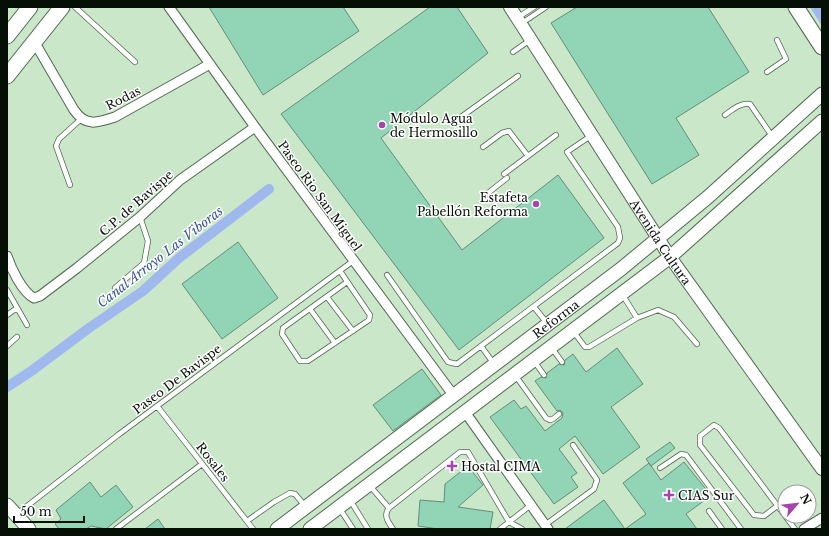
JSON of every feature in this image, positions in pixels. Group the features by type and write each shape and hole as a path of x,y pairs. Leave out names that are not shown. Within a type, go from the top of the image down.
{"main road":[{"path":"7,36 30,7"},
{"path":"7,76 35,43 62,7"},
{"path":"796,7 822,47"},
{"name":"Reforma","path":"277,529 450,400 658,239 822,94"},
{"name":"Reforma","path":"310,529 670,256 822,121"},
{"path":"468,410 467,398 500,371 499,362"},
{"path":"411,452 407,443 408,440 450,400"},
{"path":"7,505 29,529"}],"street":[{"name":"Paseo Rio San Miguel","path":"169,7 353,261 450,400"},
{"name":"Avenida Cultura","path":"510,7 658,239 822,469"},
{"path":"35,43 81,119"},
{"name":"Rodas","path":"81,119 91,122 115,117 210,64"},
{"name":"C.P. de Bavispe","path":"7,256 12,270 28,294 34,298 40,296 140,217 180,180 255,127"},
{"path":"468,410 547,527"},
{"path":"804,529 822,518"}],"lane":[{"path":"75,7 135,62"},
{"path":"518,21 534,7"},
{"path":"518,21 546,7"},
{"path":"513,52 531,40"},
{"path":"767,72 786,59 777,40"},
{"path":"461,117 518,76"},
{"path":"724,115 745,103 750,104 773,138"},
{"path":"70,185 56,146 59,140 81,119"},
{"path":"484,147 502,133 509,131 528,156"},
{"path":"488,193 528,156 556,135"},
{"path":"387,275 448,362 457,364 618,243 620,238 618,227 567,152 593,135"},
{"path":"115,288 144,263 148,241 140,217"},
{"name":"Paseo De Bavispe","path":"16,515 157,406 353,261"},
{"path":"340,271 370,318 308,362 300,361 282,334 282,331 347,282"},
{"path":"7,290 27,325"},
{"path":"621,293 637,318"},
{"path":"327,297 353,331"},
{"path":"534,307 548,324"},
{"path":"7,315 17,308"},
{"path":"310,309 335,343"},
{"path":"572,330 585,347 589,347 637,318 658,310 674,317 697,344"},
{"path":"7,346 17,337"},
{"path":"482,346 499,362"},
{"path":"551,346 562,362"},
{"path":"533,360 544,375"},
{"path":"514,374 546,418 553,420 559,414"},
{"name":"Rosales","path":"157,406 253,529"},
{"path":"714,425 719,428 778,506 764,516 754,515 700,445 700,436 711,426 714,425"},
{"path":"547,527 594,489 597,480 593,472 573,445"},
{"path":"393,529 386,518 389,508 460,452 464,451 468,452 509,522 522,529"},
{"path":"660,468 681,454 686,455 741,529"},
{"path":"116,529 202,464"},
{"path":"369,485 389,508"},
{"path":"247,521 290,493 294,494 306,507"},
{"path":"350,499 368,529"},
{"path":"500,529 531,505"},
{"path":"339,507 353,529"},
{"path":"709,511 722,529"}],"water":[{"path":"810,7 822,7 822,26"}],"building":[{"path":"209,7 343,7 359,31 263,95"},
{"path":"430,7 457,7 488,53 381,138 462,250 558,175 604,238 459,350 281,114"},
{"path":"577,7 708,7 749,72 676,118 699,155 652,184 551,23"},
{"path":"238,242 278,298 222,339 182,284"},
{"path":"617,348 643,384 611,407 640,447 603,474 575,436 559,449 577,473 571,477 578,487 554,504 490,417 514,400 521,409 526,406 545,431 562,418 563,413 560,410 557,411 535,381 541,377 546,378 547,373 559,364 564,365 565,360 573,354 586,372"},
{"path":"422,369 441,395 393,431 373,405"},
{"name":"CIAS Sur","path":"670,442 675,448 651,466 646,459"},
{"name":"CIAS Sur","path":"684,462 709,493 703,497 705,500 686,514 697,529 625,529 646,514 623,483 649,463 661,480"},
{"path":"468,466 483,485 458,507 493,512 490,529 438,529 418,526 420,500 444,502 445,484"},
{"path":"90,482 101,497 116,485 133,507 106,529 91,526 86,529 59,529 55,524 61,519 56,510"},
{"path":"604,500 625,529 565,529"},
{"path":"158,519 165,529 145,529"}],"waterway":[{"name":"Canal Arroyo Las Viboras","path":"7,387 143,291 179,258 269,189"}],"place":[{"name":"Módulo Agua de Hermosillo","path":"382,125"},
{"name":"Estafeta Pabellón Reforma","path":"536,204"},
{"name":"Hostal CIMA","path":"452,466"},
{"name":"CIAS Sur","path":"669,495"}]}
